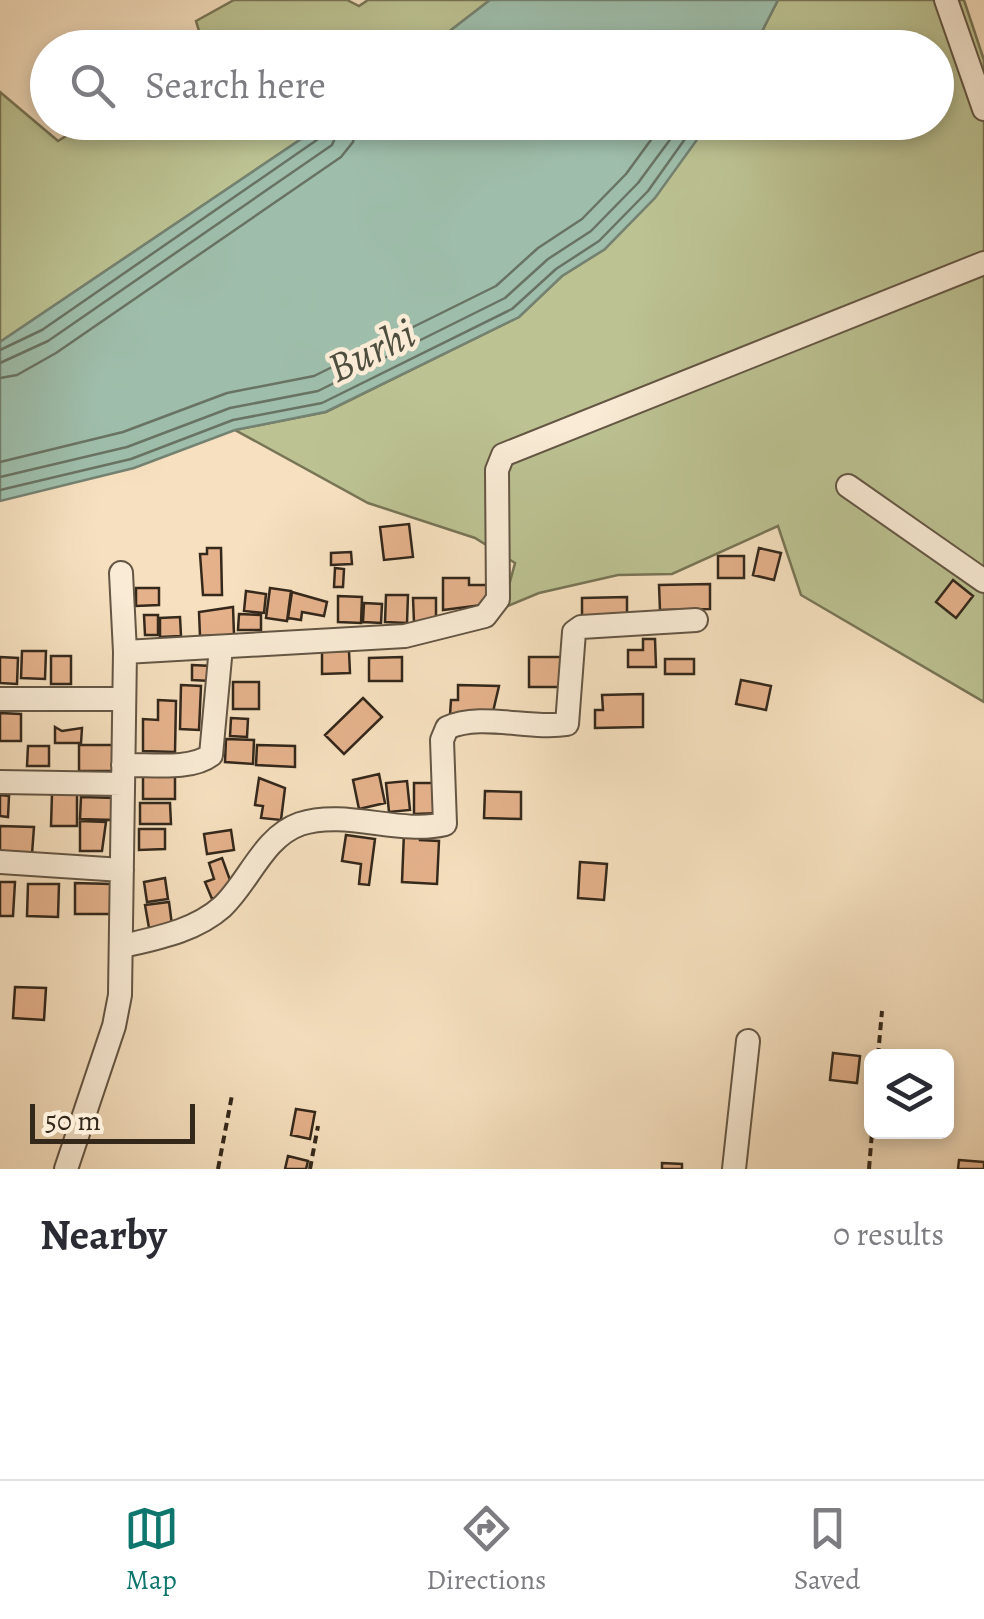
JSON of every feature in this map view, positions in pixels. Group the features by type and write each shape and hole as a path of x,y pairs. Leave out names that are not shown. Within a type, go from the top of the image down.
{"street":[{"path":"946,0 984,110"},
{"path":"125,652 404,636 485,616 498,598 498,470 503,454 984,263"},
{"path":"848,486 984,581"},
{"path":"66,1169 114,1026 123,946 125,652 121,573"},
{"path":"123,946 173,934 219,910 269,846 298,825 342,820 445,824 442,740 447,728 466,723 531,728 566,724 574,632 581,627 696,620"},
{"path":"0,782 123,774 202,762 211,755 221,646"},
{"path":"0,698 124,698"},
{"path":"0,862 122,870"},
{"path":"734,1169 748,1042"}],"path":[{"path":"879,1049 882,1011"},
{"path":"218,1169 232,1095"},
{"path":"310,1169 318,1126"},
{"path":"868,1169 871,1139"}],"shaded area":[{"path":"234,0 347,0 359,6 368,0 490,0 451,30 199,30 196,21"},
{"path":"778,0 964,0 984,60 984,702 801,595 778,526 672,574 618,575 539,593 503,608 515,563 475,538 368,503 235,430 326,412 519,317 562,276 605,249 695,140 954,140 954,30 763,30"},
{"path":"0,92 30,117 30,140 300,140 0,342"}],"water":[{"path":"490,0 778,0 763,30 451,30"},
{"name":"Burhi","path":"300,140 697,140 655,198 605,249 562,276 519,317 325,412 235,430 134,468 0,501 0,342"}],"building":[{"path":"409,524 413,557 384,560 380,527"},
{"path":"207,548 221,548 222,595 203,595 200,554 207,554"},
{"path":"759,548 781,553 774,580 753,575"},
{"path":"351,552 352,564 331,565 331,553"},
{"path":"718,556 744,556 744,578 718,578"},
{"path":"335,568 344,569 343,587 334,587"},
{"path":"443,578 469,578 469,585 490,585 490,604 443,610"},
{"path":"953,580 973,596 956,618 936,602"},
{"path":"710,584 710,609 660,610 659,585"},
{"path":"136,588 159,588 159,605 136,606"},
{"path":"270,588 291,591 287,621 266,618"},
{"path":"246,591 266,594 264,613 244,611"},
{"path":"292,592 327,602 324,616 302,612 301,620 288,618"},
{"path":"386,595 408,595 407,623 385,622"},
{"path":"338,596 362,597 361,623 338,622"},
{"path":"627,597 627,618 582,618 582,598"},
{"path":"413,598 436,598 436,622 414,622"},
{"path":"364,603 382,604 381,623 363,622"},
{"path":"233,607 234,635 200,636 199,612"},
{"path":"239,614 261,615 261,630 238,630"},
{"path":"144,615 158,615 158,635 145,635"},
{"path":"180,617 181,636 160,637 160,618"},
{"path":"643,639 655,639 656,667 628,667 628,650 643,650"},
{"path":"22,651 46,651 45,679 21,678"},
{"path":"322,651 349,651 350,673 322,674"},
{"path":"51,656 71,656 71,684 51,684"},
{"path":"0,657 18,658 17,684 0,683"},
{"path":"402,657 402,681 369,681 369,658"},
{"path":"529,657 562,657 562,687 529,687"},
{"path":"665,659 694,659 694,674 665,674"},
{"path":"192,665 212,666 211,681 192,680"},
{"path":"741,680 771,686 766,710 736,704"},
{"path":"233,682 259,682 259,709 233,709"},
{"path":"181,685 201,686 199,730 180,729"},
{"path":"458,685 499,686 492,716 450,715 451,700 458,700"},
{"path":"643,694 643,727 595,728 595,710 603,710 602,695"},
{"path":"363,698 382,717 344,754 325,735"},
{"path":"158,700 176,701 175,752 143,751 143,719 158,720"},
{"path":"0,713 21,714 21,741 0,741"},
{"path":"231,718 248,719 247,737 230,736"},
{"path":"55,727 62,731 82,728 81,743 55,743"},
{"path":"226,739 254,740 253,764 225,762"},
{"path":"79,745 116,745 116,771 79,771"},
{"path":"257,745 295,746 295,767 256,765"},
{"path":"28,746 49,746 49,766 27,766"},
{"path":"143,774 175,774 175,799 143,799"},
{"path":"379,774 385,803 359,809 353,780"},
{"path":"259,778 285,788 281,820 261,818 263,806 255,805"},
{"path":"407,781 410,810 389,812 386,783"},
{"path":"414,783 442,783 442,813 414,814"},
{"path":"485,791 521,792 521,819 484,818"},
{"path":"52,793 77,794 77,826 51,826"},
{"path":"0,795 9,796 8,817 0,816"},
{"path":"81,797 116,798 115,820 80,819"},
{"path":"140,803 170,803 171,824 140,824"},
{"path":"80,821 106,822 102,851 80,851"},
{"path":"0,826 34,827 32,854 0,853"},
{"path":"139,829 165,829 165,849 139,850"},
{"path":"231,830 234,850 207,854 204,834"},
{"path":"404,832 420,833 420,840 439,841 437,884 402,882"},
{"path":"346,835 375,839 369,885 359,884 361,864 342,861"},
{"path":"222,858 234,891 212,899 205,882 214,879 209,863"},
{"path":"580,862 607,864 604,900 578,898"},
{"path":"165,878 168,899 147,902 144,882"},
{"path":"0,882 15,882 13,916 0,916"},
{"path":"75,883 111,884 111,914 75,914"},
{"path":"28,884 59,884 58,917 27,916"},
{"path":"169,902 172,925 149,928 145,905"},
{"path":"15,987 46,988 44,1020 13,1018"},
{"path":"833,1053 860,1056 857,1083 830,1080"},
{"path":"296,1109 315,1112 310,1139 291,1135"},
{"path":"288,1156 308,1161 306,1169 285,1169"},
{"path":"959,1160 984,1162 984,1169 958,1169"},
{"path":"662,1163 682,1164 682,1169 662,1169"}]}
